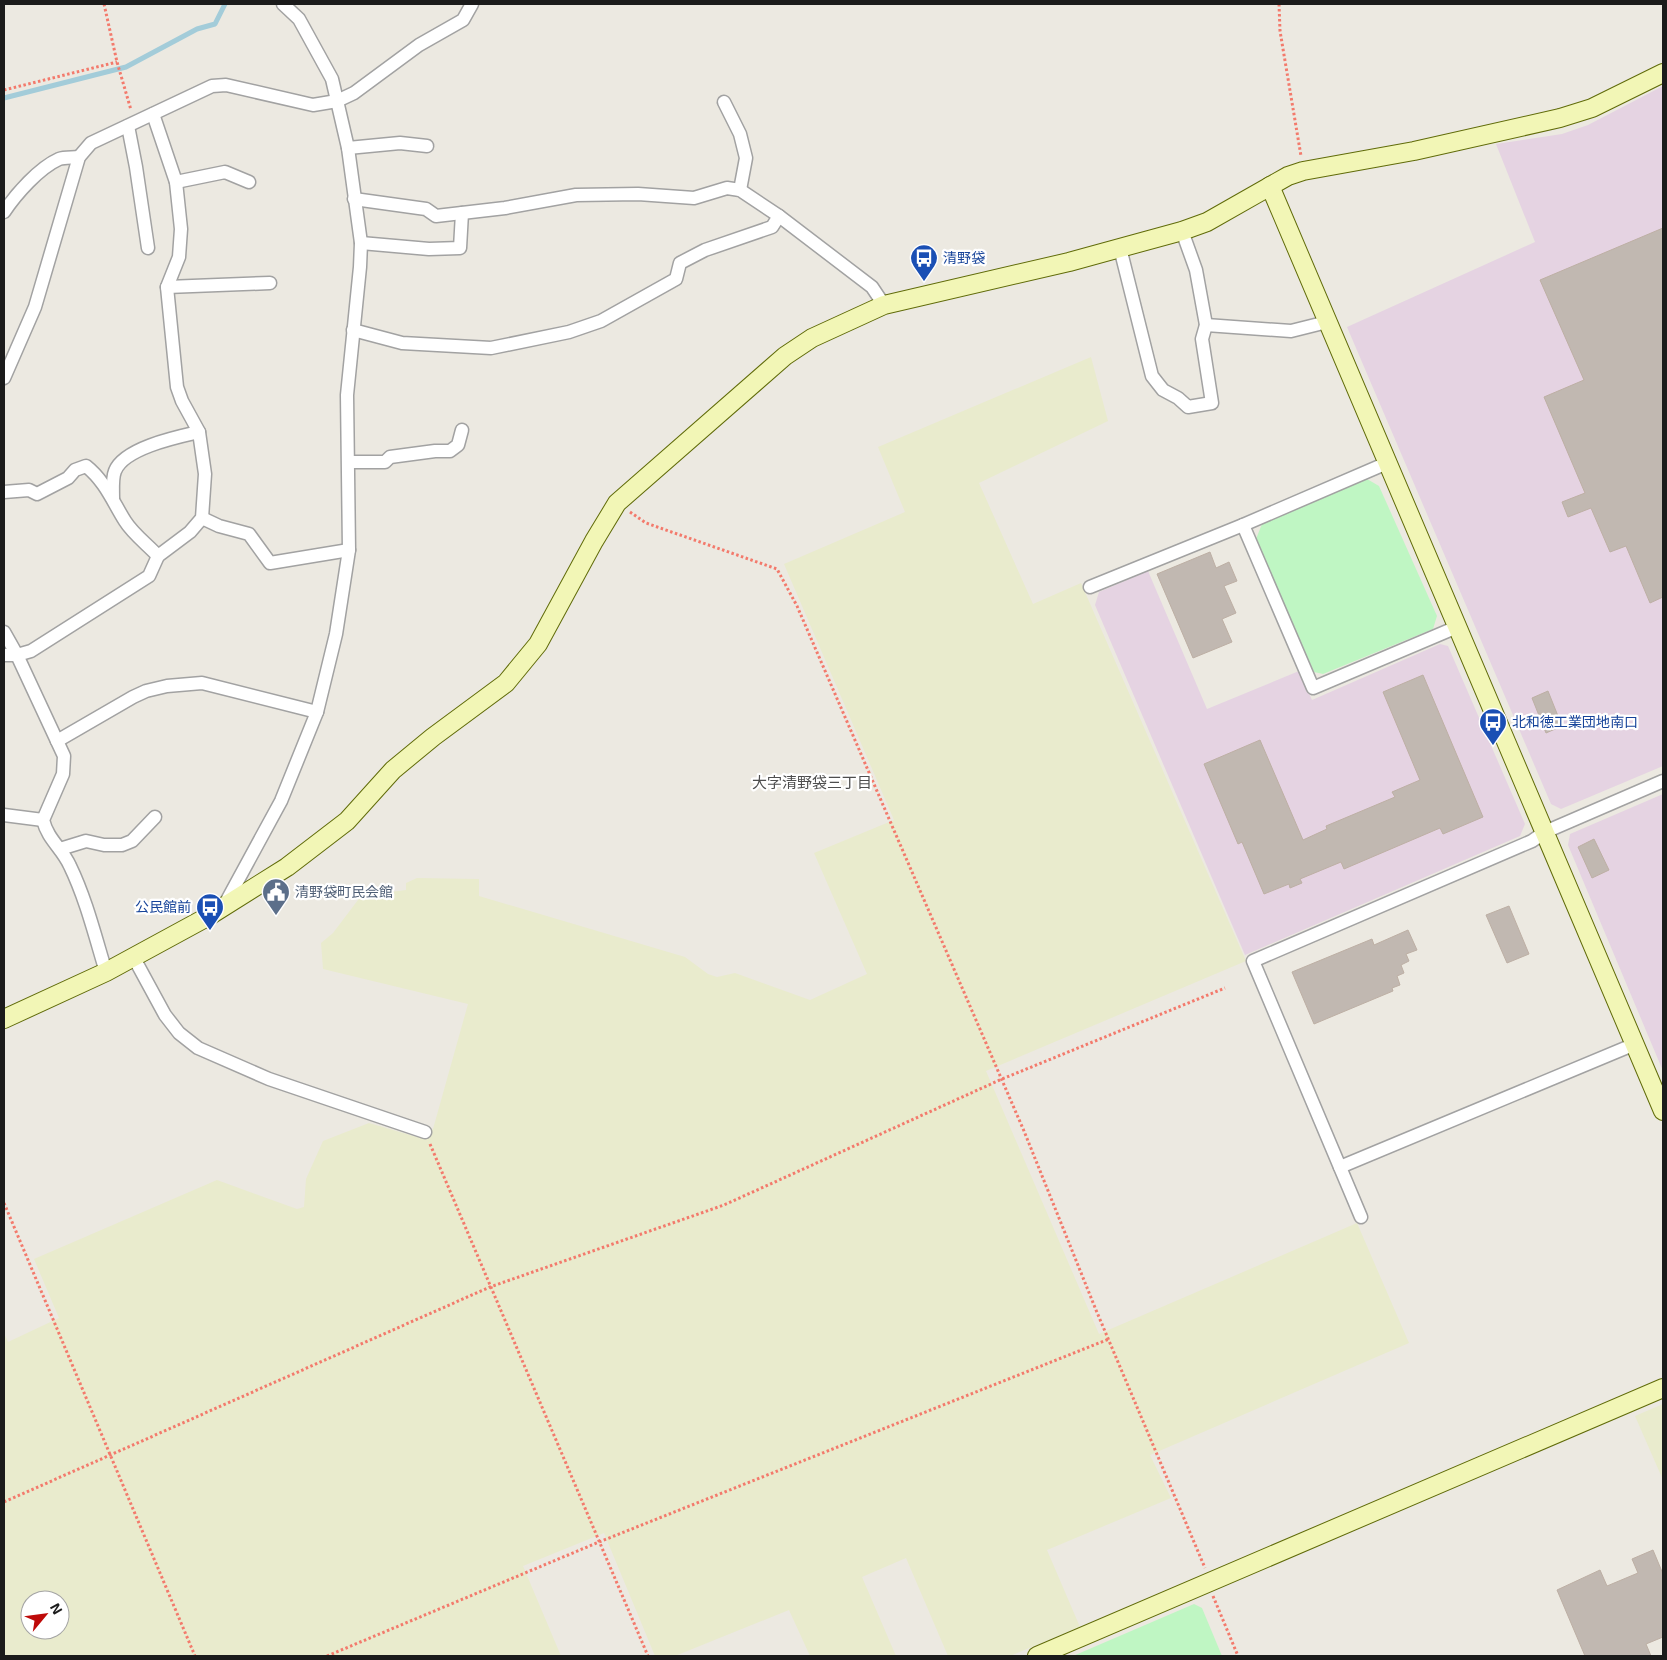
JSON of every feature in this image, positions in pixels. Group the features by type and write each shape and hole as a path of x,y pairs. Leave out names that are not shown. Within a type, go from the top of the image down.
{"street":[{"path":"224,906 281,801 317,712 336,634 349,550 347,395 361,243 348,148 332,79 299,19 283,4"},
{"path":"4,378 35,308 79,157 91,143 212,86 226,85 313,105 336,101 354,93 419,45 463,20 472,4"},
{"path":"4,1019 134,958 287,867 347,821 393,770 433,737 506,683 538,644 617,503 785,356 812,338 884,305 931,295 1182,231 1207,222 1288,176 1303,171 1414,151 1560,118 1592,108 1663,73"},
{"path":"724,102 740,134 746,158 740,190"},
{"path":"4,655 31,652 149,576 158,556 190,532 202,518 205,474 199,432 182,401 178,387 168,287 179,257 181,229 176,182 153,114"},
{"path":"131,124 148,248"},
{"path":"348,148 400,142 427,146"},
{"path":"4,212 15,196 49,164 62,158 79,157"},
{"path":"176,182 225,172 249,182"},
{"path":"1270,186 1386,463 1663,1111"},
{"path":"354,199 426,209 436,216 505,208 576,195 638,194 694,198 727,188 740,190 779,216 872,287 884,305"},
{"path":"361,243 429,249 460,248 462,213"},
{"path":"353,330 402,343 491,348 569,332 600,321 676,279 680,263 705,250 772,227 779,216"},
{"path":"1120,248 1152,376 1163,390 1178,398 1188,407 1212,403 1202,339 1206,325 1196,270 1182,231"},
{"path":"168,287 270,283"},
{"path":"1206,325 1292,331 1327,322"},
{"path":"348,462 385,462 390,457 450,451 458,445 462,430"},
{"path":"113,498 115,470 124,460 148,445 199,432"},
{"path":"1090,587 1243,525 1386,463"},
{"path":"4,492 29,490 36,494 68,478 75,470 86,466 96,474 113,498 126,523 158,556"},
{"path":"202,518 219,526 249,534 270,563 349,550"},
{"path":"1243,525 1313,688 1457,627"},
{"path":"4,632 17,655 64,756 63,774 42,820 46,833 60,849 70,865 88,912 106,972"},
{"path":"57,741 133,697 146,691 167,686 202,683 317,712"},
{"path":"1361,1217 1253,961 1532,841 1545,832 1663,781"},
{"path":"4,815 42,820"},
{"path":"60,849 86,841 104,845 122,845 132,841 155,817"},
{"path":"134,958 165,1015 179,1033 198,1048 269,1079 425,1132"},
{"path":"1340,1168 1635,1044"},
{"path":"1037,1656 1663,1388"}],"path":[{"path":"104,4 131,124"},
{"path":"1279,4 1280,31 1303,171"},
{"path":"4,90 117,62"},
{"path":"617,503 646,523 777,569 797,606 1002,1079 1204,1564 1208,1584 1238,1656"},
{"path":"4,1502 490,1287 724,1205 1002,1079 1225,988"},
{"path":"425,1132 648,1656"},
{"path":"4,1204 195,1656"},
{"path":"327,1656 599,1542 1109,1339"}],"shaded area":[{"path":"1663,86 1663,766 1561,809 1551,804 1347,327 1535,242 1496,144 1562,134 1588,125"},
{"path":"1148,571 1207,709 1299,671 1312,700 1440,644 1448,646 1525,824 1520,836 1245,955 1095,605 1099,592"},
{"path":"1663,794 1663,1071 1568,845 1570,834"}],"green space":[{"path":"1091,357 1108,421 979,483 1033,604 1081,583 1246,961 986,1071 1099,1334 1357,1223 1409,1343 1150,1455 1171,1498 1047,1550 1080,1627 1010,1656 948,1656 906,1558 862,1577 896,1656 810,1656 789,1610 675,1656 655,1656 604,1533 523,1566 561,1656 4,1656 4,1333 8,1342 59,1318 34,1259 217,1180 297,1209 304,1207 306,1179 323,1141 369,1123 417,1137 433,1129 468,1004 323,969 321,943 333,933 361,896 406,890 406,883 417,878 479,879 479,896 685,957 708,974 717,977 735,973 810,1000 867,974 814,853 894,820 784,564 905,512 878,447"},
{"path":"1367,479 1379,486 1437,616 1433,629 1323,674 1314,672 1256,539 1262,524"},
{"path":"1663,1404 1663,1480 1635,1416"},
{"path":"1194,1604 1202,1608 1222,1656 1073,1656"}],"building":[{"path":"1663,228 1663,597 1650,603 1626,546 1610,552 1591,508 1568,517 1562,502 1585,493 1544,397 1584,380 1540,280"},
{"path":"1210,552 1216,568 1229,562 1237,581 1224,586 1236,613 1222,619 1232,642 1193,658 1157,574"},
{"path":"1423,675 1483,817 1443,834 1440,828 1344,869 1341,862 1300,879 1302,883 1290,888 1289,884 1264,894 1242,842 1238,844 1204,764 1260,740 1303,840 1327,829 1326,826 1395,797 1392,792 1420,780 1383,692"},
{"path":"1548,691 1562,726 1546,733 1532,698"},
{"path":"1594,839 1609,870 1592,878 1578,847"},
{"path":"1509,906 1529,954 1507,963 1486,915"},
{"path":"1408,930 1417,950 1406,954 1409,961 1401,965 1404,973 1397,976 1400,985 1392,988 1393,991 1314,1024 1292,972 1372,939 1374,945"},
{"path":"1653,1550 1663,1574 1663,1637 1646,1644 1651,1656 1585,1656 1557,1590 1600,1570 1607,1586 1638,1573 1632,1559"}],"waterway":[{"path":"4,98 126,67 197,29 215,24 225,4"}],"place":[{"name":"清野袋","path":"924,282"},
{"name":"北和徳工業団地南口","path":"1493,746"},
{"name":"清野袋町民会館","path":"276,916"},
{"name":"公民館前","path":"210,931"}],"district":[{"name":"大字清野袋三丁目","path":"812,783"}]}
